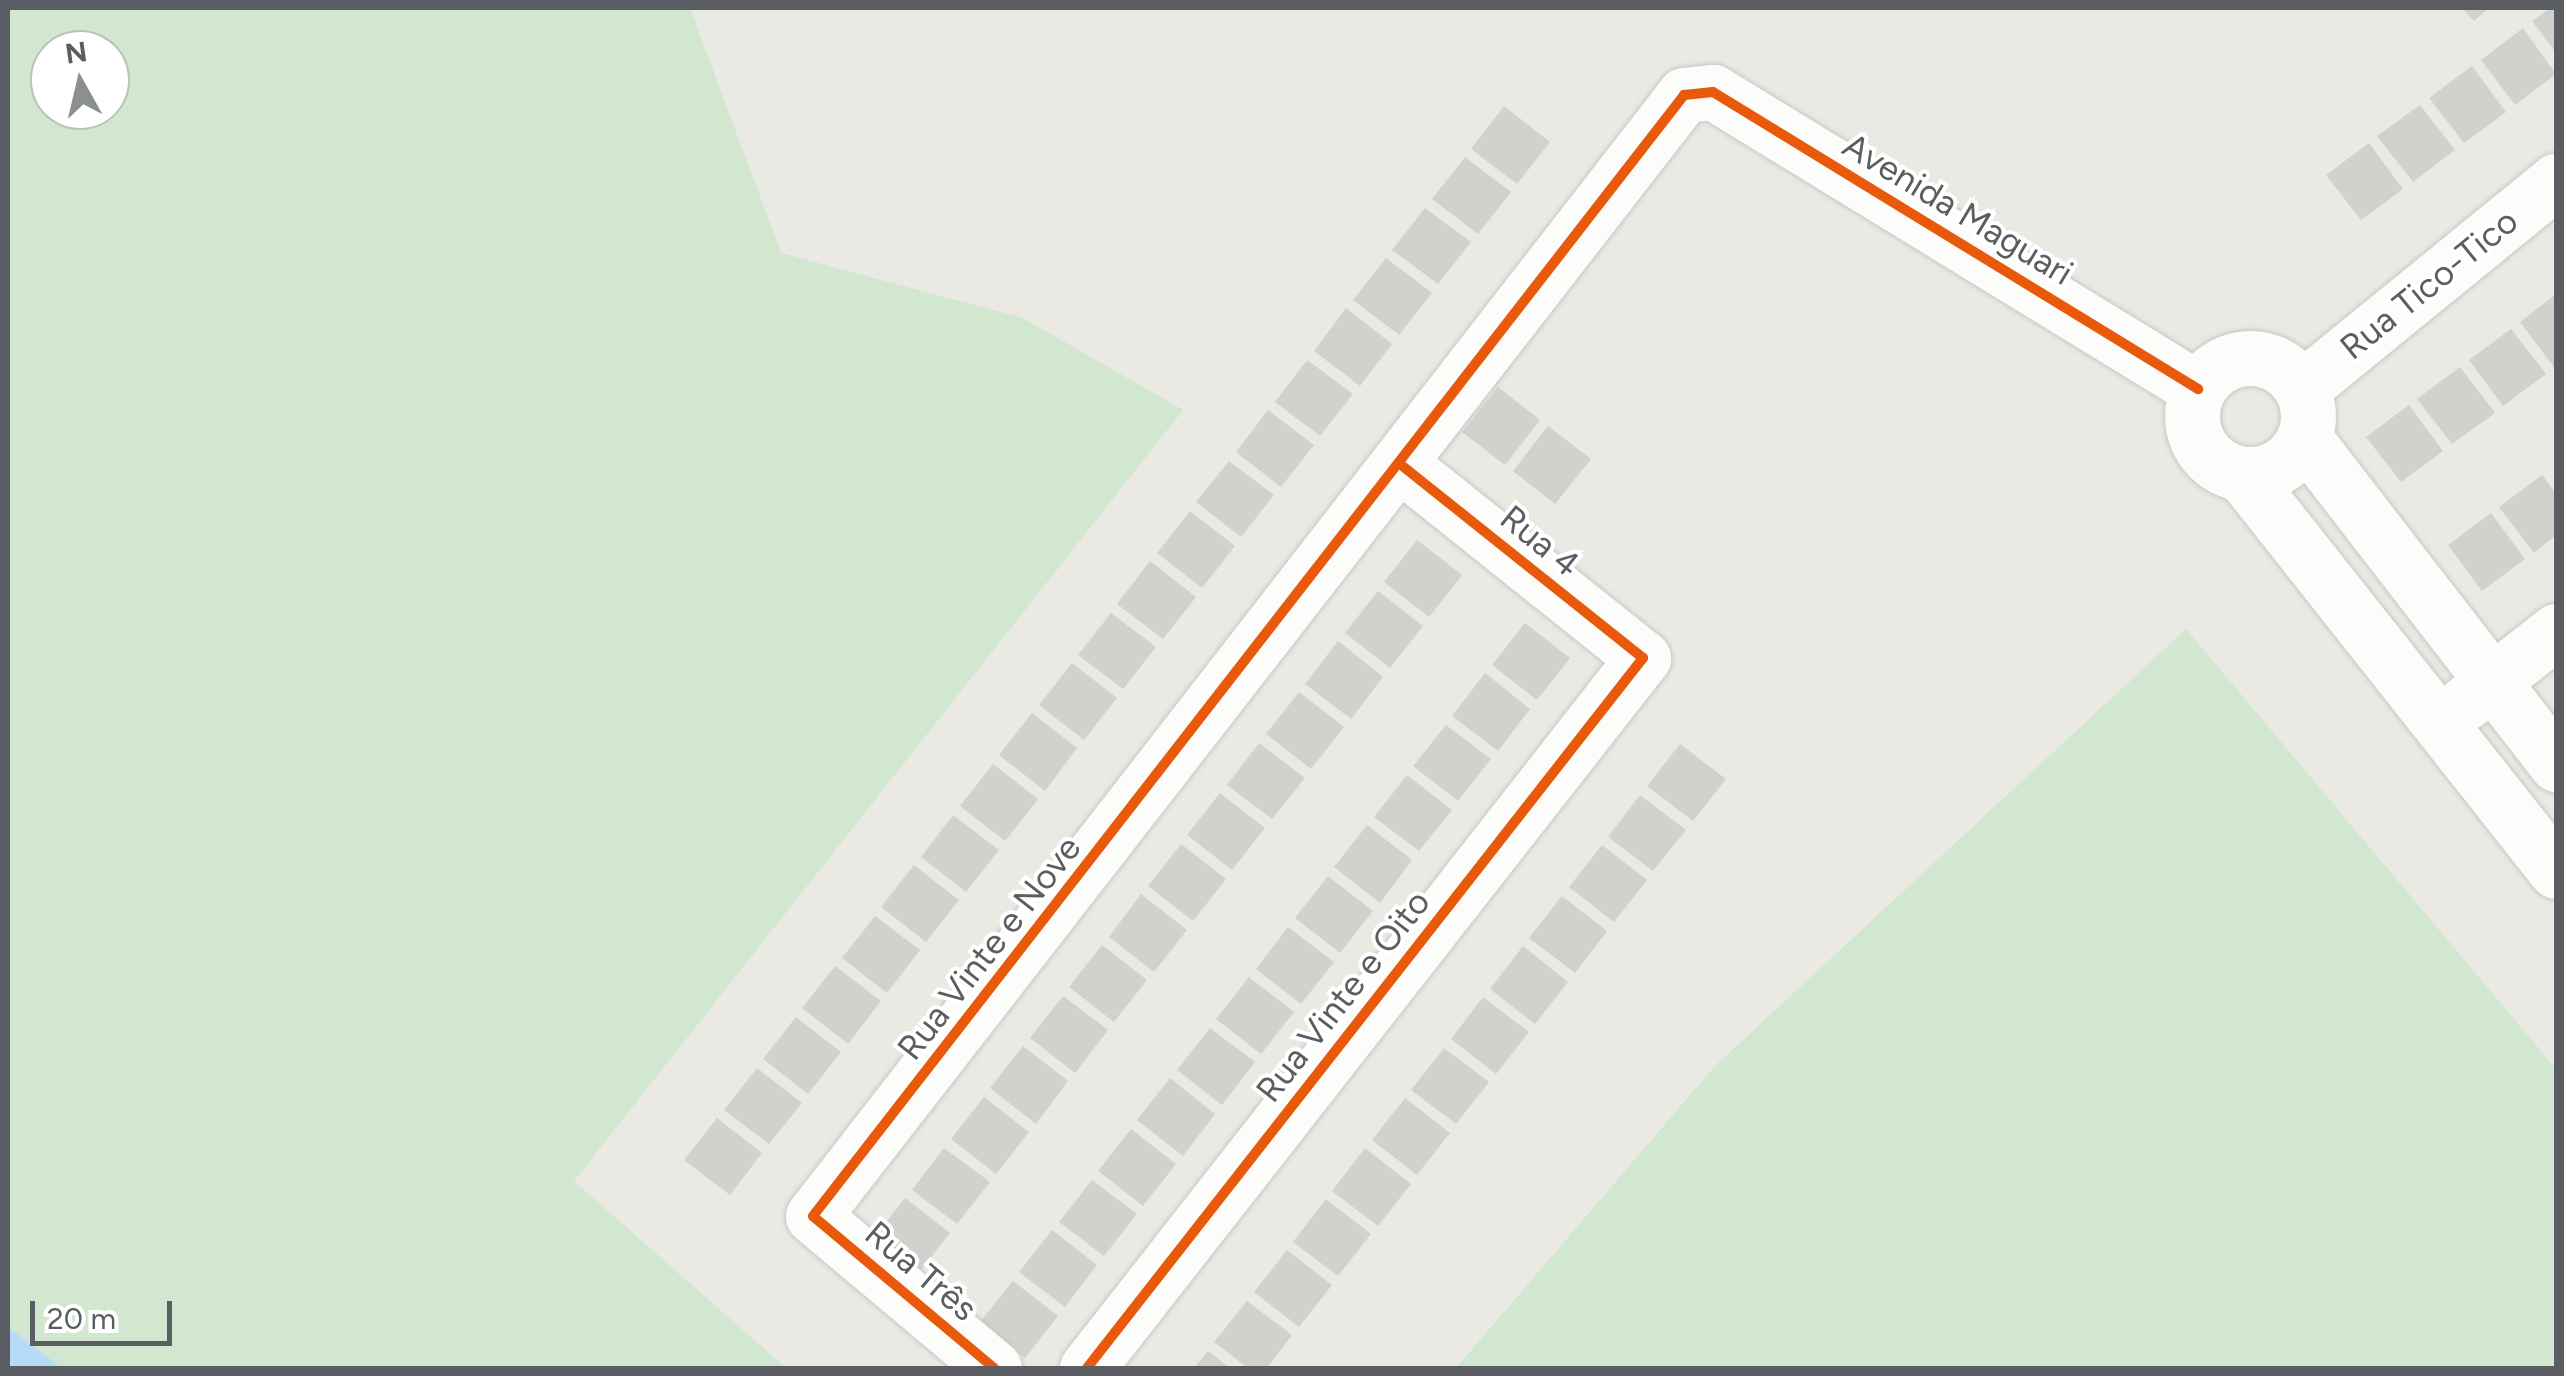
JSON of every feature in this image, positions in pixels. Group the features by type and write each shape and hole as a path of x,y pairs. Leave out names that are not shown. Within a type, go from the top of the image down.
{"street":[{"name":"Avenida Maguari","path":"1684,96 1714,92 2198,389"},
{"name":"Rua Vinte e Nove","path":"813,1216 1404,467 1684,96"},
{"name":"Rua Tico-Tico","path":"2303,414 2556,181"},
{"path":"2556,764 2259,358 2224,364 2198,389 2198,443 2242,474 2442,720 2556,871"},
{"path":"2242,474 2279,468 2303,414"},
{"name":"Rua 4","path":"1404,467 1643,658"},
{"path":"2442,720 2556,631"},
{"name":"Rua Vinte e Oito","path":"1087,1368 1643,658"},
{"name":"Rua Três","path":"813,1216 994,1368"}],"green space":[{"path":"8,8 690,8 781,253 1023,318 1183,410 574,1181 786,1368 62,1368 8,1327"},
{"path":"2186,629 2556,1069 2556,1368 1456,1368 1715,1066"}],"water":[{"path":"8,1327 62,1368 8,1368"}],"building":[{"path":"2462,8 2489,8 2474,21"},
{"path":"2556,8 2556,53 2532,21"},
{"path":"2523,28 2556,74 2515,105 2481,60"},
{"path":"2472,66 2506,112 2464,143 2429,98"},
{"path":"2420,105 2455,150 2413,182 2377,136"},
{"path":"1504,106 1550,142 1517,184 1471,149"},
{"path":"2369,143 2403,189 2361,220 2326,175"},
{"path":"1465,157 1511,192 1478,234 1432,199"},
{"path":"1425,208 1471,242 1438,284 1392,250"},
{"path":"1386,258 1432,293 1399,335 1353,300"},
{"path":"2556,294 2556,370 2520,322"},
{"path":"1346,308 1392,344 1360,386 1314,351"},
{"path":"2511,329 2546,374 2503,406 2469,360"},
{"path":"1307,360 1353,394 1320,436 1275,402"},
{"path":"2460,367 2495,413 2452,444 2417,399"},
{"path":"1498,387 1540,420 1505,465 1462,432"},
{"path":"2409,405 2443,451 2401,482 2366,437"},
{"path":"1268,410 1314,445 1281,487 1236,452"},
{"path":"1548,426 1591,459 1555,504 1513,471"},
{"path":"1229,461 1274,495 1241,537 1196,502"},
{"path":"2542,475 2556,494 2556,535 2534,553 2499,507"},
{"path":"1190,511 1235,546 1202,588 1157,553"},
{"path":"2491,513 2525,559 2482,591 2448,545"},
{"path":"1417,540 1462,575 1429,617 1384,582"},
{"path":"1150,561 1196,597 1163,639 1117,604"},
{"path":"1378,591 1423,626 1390,668 1345,633"},
{"path":"1111,613 1156,647 1123,689 1078,655"},
{"path":"1525,623 1570,658 1537,700 1492,665"},
{"path":"1338,641 1383,677 1351,719 1305,684"},
{"path":"1072,663 1117,698 1084,740 1039,705"},
{"path":"1485,673 1530,709 1498,751 1452,716"},
{"path":"1299,692 1344,727 1311,769 1266,734"},
{"path":"1032,713 1077,748 1045,791 999,755"},
{"path":"1446,725 1491,759 1458,801 1413,766"},
{"path":"1259,743 1305,778 1272,819 1227,785"},
{"path":"1680,744 1726,779 1693,821 1647,786"},
{"path":"993,764 1038,799 1005,841 960,806"},
{"path":"1407,775 1452,810 1419,851 1374,817"},
{"path":"1220,793 1265,828 1232,870 1187,835"},
{"path":"1640,795 1686,830 1653,871 1608,837"},
{"path":"953,815 999,850 966,892 921,857"},
{"path":"1367,825 1412,860 1380,903 1334,867"},
{"path":"1181,844 1226,879 1193,921 1148,886"},
{"path":"1602,845 1647,880 1614,922 1569,887"},
{"path":"914,865 959,900 926,942 881,907"},
{"path":"1328,876 1373,911 1340,953 1295,918"},
{"path":"1141,894 1187,930 1154,972 1109,937"},
{"path":"1562,896 1607,931 1575,973 1529,938"},
{"path":"875,916 920,950 887,993 842,958"},
{"path":"1288,927 1334,962 1301,1004 1256,969"},
{"path":"1102,945 1147,980 1114,1022 1069,987"},
{"path":"1523,946 1568,982 1535,1024 1490,989"},
{"path":"835,966 881,1001 848,1044 802,1008"},
{"path":"1249,977 1294,1012 1261,1054 1216,1019"},
{"path":"1063,996 1108,1030 1075,1073 1030,1038"},
{"path":"1483,997 1529,1032 1496,1074 1451,1039"},
{"path":"796,1017 841,1052 808,1094 763,1059"},
{"path":"1210,1028 1255,1062 1222,1105 1177,1070"},
{"path":"1023,1046 1068,1081 1036,1124 990,1088"},
{"path":"1444,1048 1489,1082 1456,1124 1411,1090"},
{"path":"757,1068 802,1103 769,1144 724,1110"},
{"path":"1170,1078 1215,1114 1183,1156 1137,1120"},
{"path":"984,1097 1029,1132 996,1174 951,1139"},
{"path":"1405,1098 1450,1133 1417,1175 1372,1140"},
{"path":"717,1118 762,1153 730,1195 684,1160"},
{"path":"1131,1129 1176,1164 1143,1206 1098,1171"},
{"path":"944,1148 990,1182 957,1224 912,1190"},
{"path":"1365,1148 1411,1184 1378,1226 1332,1191"},
{"path":"1092,1180 1137,1214 1104,1256 1059,1222"},
{"path":"905,1198 950,1233 917,1275 872,1240"},
{"path":"1326,1199 1371,1234 1338,1276 1293,1242"},
{"path":"1052,1230 1097,1265 1065,1307 1019,1272"},
{"path":"1287,1250 1332,1285 1299,1327 1254,1292"},
{"path":"1013,1281 1058,1316 1025,1358 980,1322"},
{"path":"1247,1301 1292,1335 1267,1368 1248,1368 1214,1342"},
{"path":"1208,1351 1230,1368 1194,1368"}],"cycle path":[{"path":"994,1368 813,1216 1684,95 1713,92 2198,389"},
{"path":"1087,1368 1643,658 1404,467"}]}
